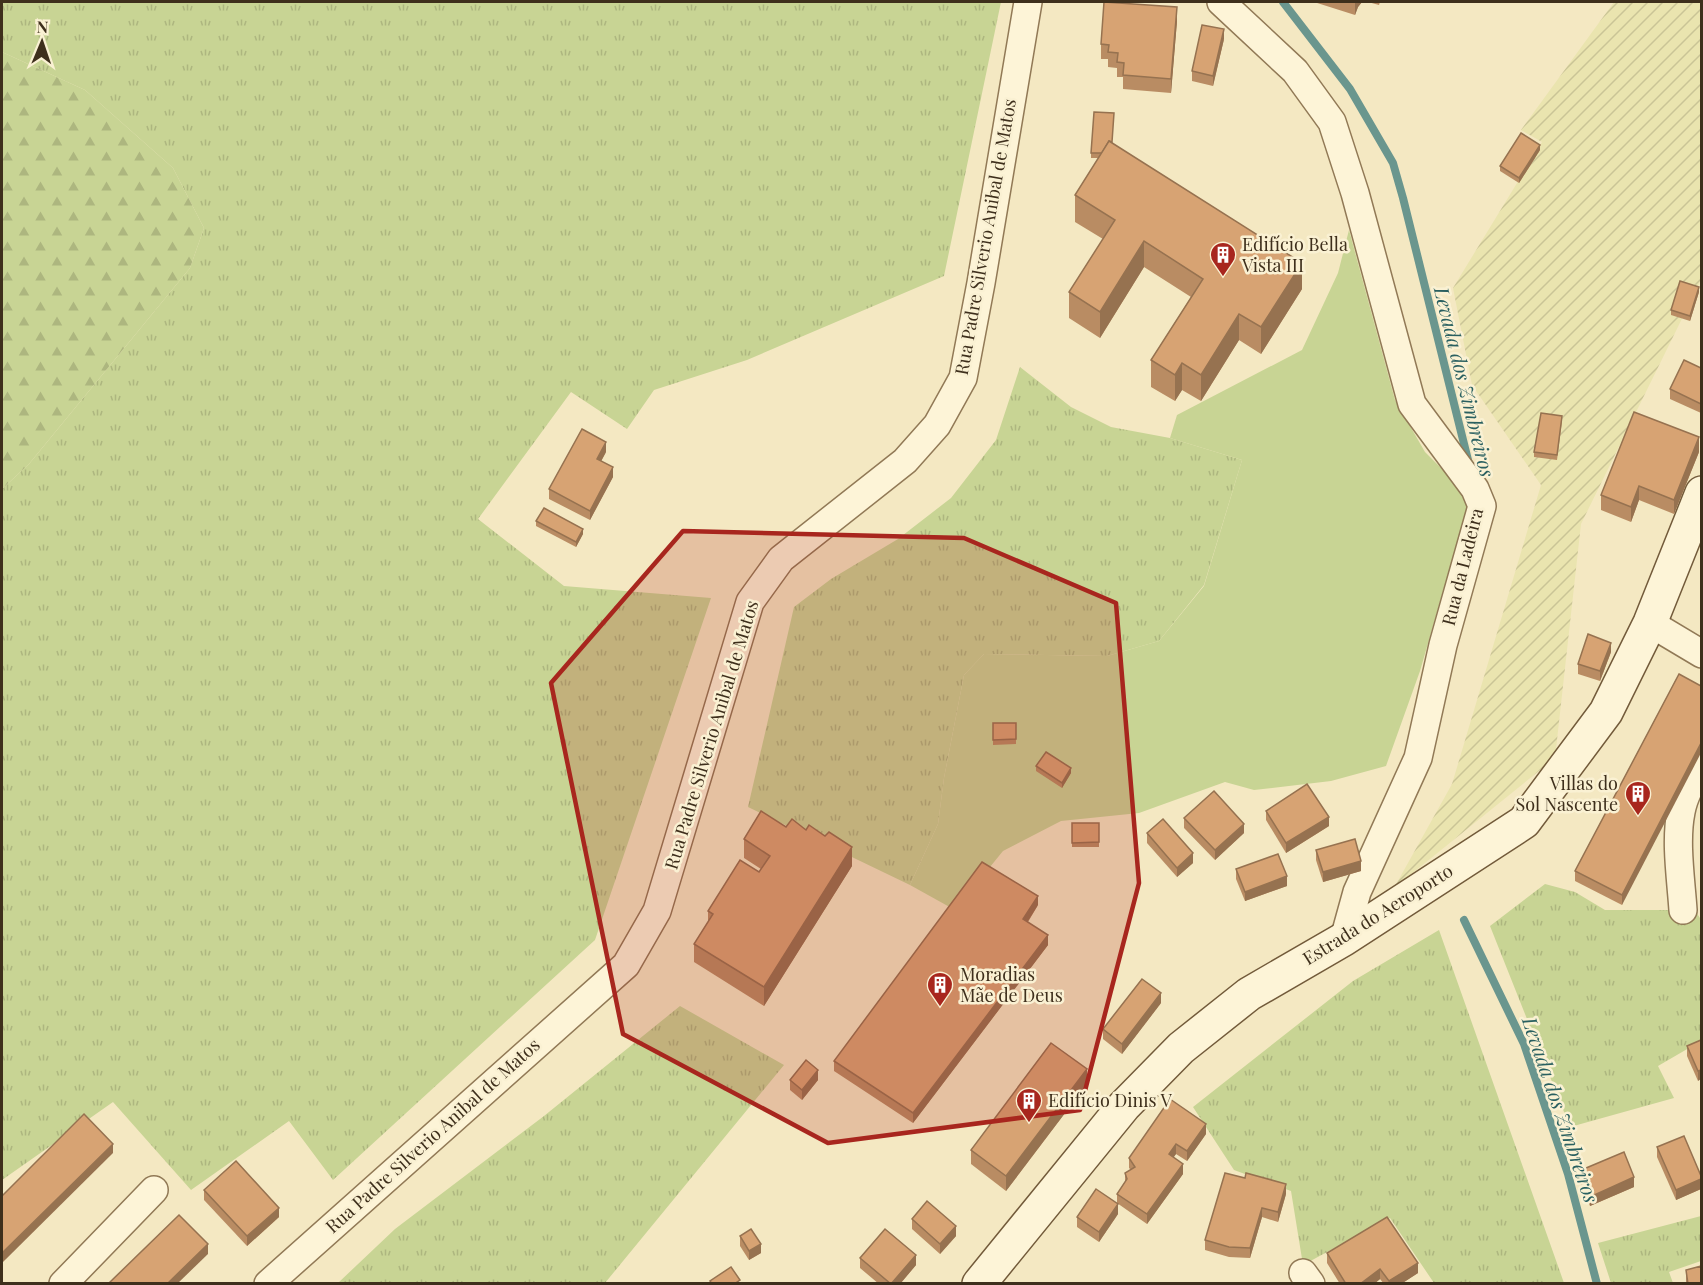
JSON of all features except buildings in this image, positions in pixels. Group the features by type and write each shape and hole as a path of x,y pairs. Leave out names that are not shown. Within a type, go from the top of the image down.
{"main road":[{"name":"Estrada do Aeroporto","path":"980,1284 1124,1106 1181,1048 1249,994 1344,939 1524,822 1606,712 1650,623 1701,493"}],"street":[{"name":"Rua Padre Silverio Anibal de Matos","path":"268,1284 626,965 657,911 750,602 781,559 905,462 937,425 963,378 1028,2"},
{"name":"Rua da Ladeira","path":"1221,2 1295,71 1332,122 1355,193 1412,404 1475,489 1482,506 1443,645 1418,758 1357,892 1344,939"},
{"path":"1650,623 1701,654"},
{"path":"1683,910 1679,829 1681,811 1690,785 1701,765"},
{"path":"63,1284 154,1190"}],"highlighted area":[{"path":"683,531 964,538 1116,603 1139,883 1080,1110 828,1143 623,1034 551,683"}],"shaded area":[{"path":"1614,2 1701,2 1701,280 1581,524 1555,758 1394,888 1452,784 1541,485 1472,385 1453,288 1542,142 1521,130"}],"green space":[{"path":"2,2 1001,2 944,276 747,360 654,390 627,429 571,392 478,519 564,586 711,598 595,940 333,1180 289,1121 191,1190 113,1102 2,1180 2,489 29,464 190,268 204,228 173,168 85,90 2,52"},
{"path":"2,52 85,90 173,168 204,228 190,268 29,464 2,489"},
{"path":"1349,230 1395,400 1425,452 1473,500 1420,671 1386,766 1331,781 1254,790 1225,782 1139,813 1061,821 1003,851 955,910 910,885 938,824 944,778 964,675 984,654 1107,656 1159,641 1204,586 1242,460 1170,438 1177,415 1302,350 1338,273"},
{"path":"1020,367 1071,407 1111,427 1170,438 1242,460 1204,585 1159,641 1107,656 984,654 964,675 944,778 938,824 910,885 748,807 794,607 831,579 898,539 951,498 996,440"},
{"path":"1545,884 1575,892 1605,910 1679,910 1696,912 1702,921 1701,1041 1658,1066 1674,1098 1570,1127 1490,926"},
{"path":"1439,930 1564,1283 1434,1283 1390,1218 1303,1265 1291,1191 1234,1170 1193,1107 1353,981"},
{"path":"680,1006 784,1065 605,1283 338,1283 395,1229 544,1116"},
{"path":"1701,1216 1701,1261 1669,1272 1673,1283 1611,1283 1598,1243"}],"waterway":[{"name":"Levada dos Zimbreiros","path":"1283,2 1350,89 1393,163 1469,464"},
{"name":"Levada dos Zimbreiros","path":"1464,920 1524,1044 1568,1174 1597,1284"}],"place":[{"name":"Edifício Bella Vista III","path":"1223,278"},
{"name":"Villas do Sol Nascente","path":"1638,817"},
{"name":"Moradias Mãe de Deus","path":"940,1008"},
{"name":"Edifício Dinis V","path":"1029,1124"}]}
